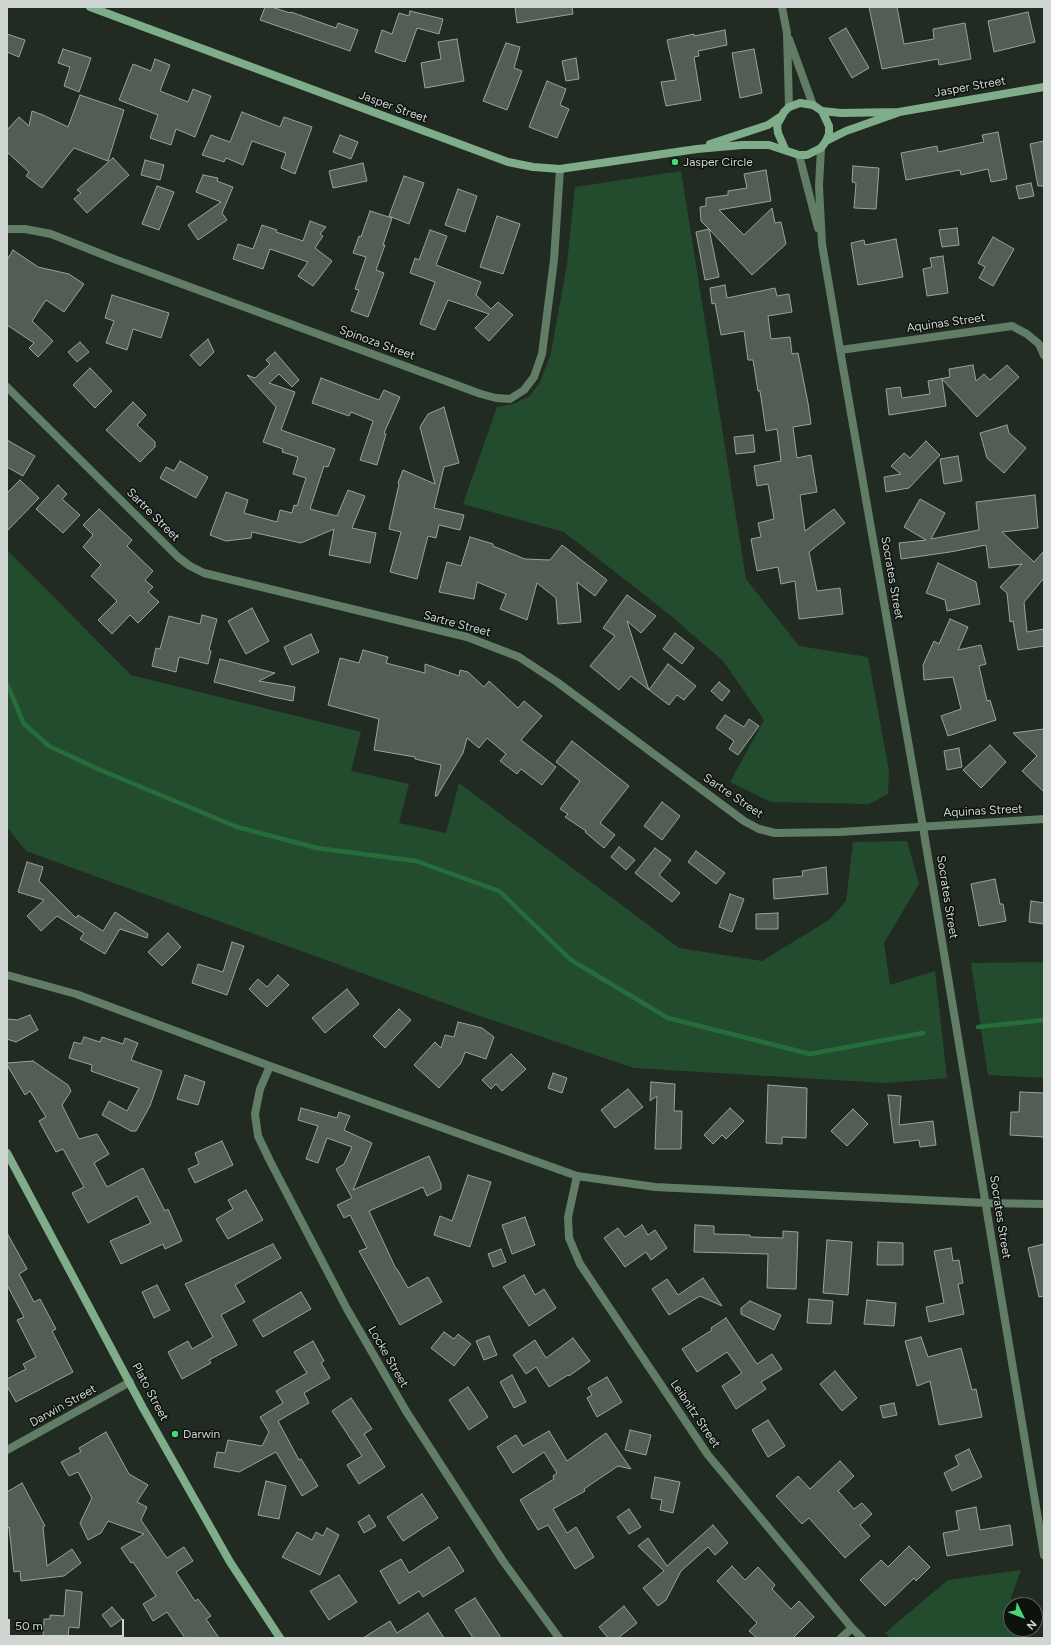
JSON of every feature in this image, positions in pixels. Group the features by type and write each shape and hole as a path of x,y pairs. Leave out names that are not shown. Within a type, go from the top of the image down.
{"street":[{"name":"Jasper Street","path":"90,7 508,162 533,167 560,169 697,148 769,145 785,149"},
{"path":"782,7 787,33 813,105"},
{"path":"787,33 789,107"},
{"name":"Jasper Street","path":"824,144 846,131 899,112 1044,87"},
{"path":"800,103 813,105 822,111 827,118 829,134 824,144 807,155 785,149 778,133 780,117 789,107 800,103"},
{"name":"Jasper Street","path":"822,111 841,114 870,111 899,112"},
{"name":"Jasper Street","path":"697,148 768,125 780,117"},
{"name":"Socrates Street","path":"822,244 819,186 824,144"},
{"name":"Socrates Street","path":"799,154 822,244 923,826 1044,1555"},
{"name":"Spinoza Street","path":"7,230 26,229 51,234 114,259 481,394 496,398 510,398 524,390 534,377 542,354 554,260 560,169"},
{"name":"Aquinas Street","path":"840,350 1012,326 1027,334 1039,344 1044,355"},
{"name":"Sartre Street","path":"7,387 178,557 190,566 204,573 467,637 519,657 557,682 744,821 759,829 775,833 840,832 923,826"},
{"name":"Aquinas Street","path":"923,826 1044,819"},
{"path":"7,975 76,994 270,1066 577,1176 655,1187 986,1203 1044,1204"},
{"name":"Locke Street","path":"270,1066 260,1089 255,1114 258,1136 270,1161 347,1309 406,1411 503,1561 559,1638"},
{"name":"Plato Street","path":"7,1153 143,1408 230,1562 280,1638"},
{"name":"Leibnitz Street","path":"577,1176 568,1217 569,1238 580,1264 708,1455 852,1628 862,1638"},
{"name":"Darwin Street","path":"7,1450 130,1382"},
{"path":"841,1638 852,1628"}],"green space":[{"path":"681,171 746,579 799,646 868,657 889,771 888,794 869,804 771,802 730,782 764,720 724,662 670,615 564,532 463,504 497,407 513,404 530,396 540,382 551,353 567,264 575,187"},
{"path":"7,550 131,675 361,732 351,771 409,784 399,823 446,833 459,783 679,948 762,961 829,920 846,901 853,842 907,841 919,884 884,943 890,985 935,971 947,1078 885,1083 634,1068 480,1016 26,851 7,827"},
{"path":"1044,962 1044,1078 988,1075 971,963"},
{"path":"1021,1570 1011,1597 1003,1597 1003,1637 1028,1638 891,1638 885,1633 948,1580"}],"building":[{"path":"265,7 272,7 290,13 291,12 336,28 338,23 358,30 350,51 260,20"},
{"path":"515,7 572,7 573,14 517,23"},
{"path":"869,7 897,7 904,44 934,39 933,29 965,23 971,59 939,65 938,59 882,69"},
{"path":"410,11 443,19 439,34 417,28 405,62 375,52 382,30 392,34 399,13 409,16"},
{"path":"1028,12 1035,42 994,52 988,21"},
{"path":"846,28 869,68 852,78 829,38"},
{"path":"725,30 727,45 698,51 699,56 694,57 701,100 666,106 661,82 676,80 667,40 694,34 694,36"},
{"path":"7,34 25,40 19,57 7,52"},
{"path":"457,39 464,81 425,88 421,63 441,59 438,42"},
{"path":"506,43 520,47 514,68 522,71 507,110 483,101"},
{"path":"63,49 91,58 79,92 64,86 70,67 58,63"},
{"path":"754,49 762,93 740,98 732,53"},
{"path":"576,58 579,79 566,81 562,61"},
{"path":"155,59 170,65 160,91 188,102 193,89 211,96 195,137 176,129 171,145 150,138 158,115 119,100 133,64 151,71"},
{"path":"547,81 566,89 560,105 569,109 557,138 529,127"},
{"path":"80,95 124,110 108,161 74,148 42,188 26,176 29,172 7,152 7,130 19,117 29,126 32,111 68,127"},
{"path":"242,112 280,127 284,117 312,127 295,174 281,168 286,153 252,141 243,165 226,158 224,162 202,155 211,135 230,142"},
{"path":"998,132 1007,179 991,182 988,169 961,175 960,170 906,180 901,153 937,146 938,152 984,142 982,135"},
{"path":"340,135 358,142 351,159 333,152"},
{"path":"1044,141 1044,186 1038,186 1030,144"},
{"path":"113,158 129,175 87,213 74,199 81,193 77,190"},
{"path":"145,160 164,165 160,180 141,175"},
{"path":"363,163 367,181 333,188 329,171"},
{"path":"853,166 879,168 876,209 854,208 856,183 852,182"},
{"path":"766,170 771,201 719,210 744,235 772,208 775,223 781,222 786,244 752,275 701,221 700,207 706,206 706,198 728,195 728,191 747,188 744,174"},
{"path":"203,175 218,178 217,181 233,187 222,213 227,220 198,240 188,225 221,202 196,192"},
{"path":"404,176 424,183 409,224 389,216"},
{"path":"1031,183 1034,196 1019,199 1016,186"},
{"path":"157,186 174,192 159,230 142,224"},
{"path":"458,189 477,196 465,232 445,225"},
{"path":"370,211 392,218 383,245 385,245 376,270 384,273 368,317 351,311 359,290 355,289 366,257 353,253 359,236 361,237"},
{"path":"497,216 520,224 503,274 480,267"},
{"path":"310,221 326,227 320,234 323,236 315,248 332,261 313,286 298,276 308,262 270,249 263,269 233,259 238,244 253,249 262,225 277,230 276,232 303,241"},
{"path":"957,228 959,245 942,247 939,230"},
{"path":"709,229 719,277 705,280 696,232"},
{"path":"430,230 447,236 436,265 481,282 476,295 491,309 498,302 513,315 489,341 475,328 489,314 448,300 435,330 420,324 435,282 410,273 415,258 419,260"},
{"path":"993,237 1014,249 993,286 979,278 985,267 978,263"},
{"path":"896,239 903,277 858,285 851,243 864,240 865,245"},
{"path":"13,250 38,267 69,274 84,284 64,312 46,300 32,321 53,341 38,357 29,348 34,343 7,325 7,260"},
{"path":"943,256 948,293 927,296 923,269 932,267 930,258"},
{"path":"725,285 727,298 775,288 777,296 789,294 792,312 768,316 771,339 790,337 792,354 798,353 808,403 811,424 793,427 797,458 811,455 817,492 800,495 805,531 834,509 845,523 809,552 817,591 840,588 843,614 799,619 795,581 781,584 778,567 757,571 751,539 761,537 758,523 774,519 768,484 757,486 754,466 781,461 777,429 766,431 760,391 758,391 753,360 748,360 744,331 721,335 715,303 712,304 710,288"},
{"path":"112,295 169,313 161,338 133,329 127,350 106,343 114,321 105,318"},
{"path":"208,339 214,352 200,366 190,355"},
{"path":"80,342 89,352 77,362 68,352"},
{"path":"275,352 299,380 292,387 279,374 269,383 295,392 281,430 335,449 328,467 324,466 310,509 337,516 348,490 365,496 352,528 376,533 370,563 329,555 334,529 301,543 252,532 251,538 226,541 210,535 226,492 248,500 244,513 277,522 280,510 292,513 294,505 297,506 306,478 293,474 298,457 282,452 283,449 263,442 276,407 247,375 255,378 270,364 266,360"},
{"path":"973,365 976,381 984,374 990,380 1007,365 1019,377 977,417 942,379 946,406 889,415 886,389 900,387 902,398 930,394 928,381 950,377 949,369"},
{"path":"90,368 112,391 95,408 73,385"},
{"path":"321,378 379,400 384,390 400,397 384,433 386,434 377,465 360,460 373,421 351,412 349,416 312,403"},
{"path":"133,402 146,415 137,425 155,442 155,447 140,462 106,430"},
{"path":"444,407 459,463 444,467 434,508 464,515 460,530 439,525 436,538 428,536 417,579 390,572 401,532 389,529 398,483 403,470 435,484 420,427 428,414"},
{"path":"1007,425 1009,433 1026,448 1004,473 987,458 980,433"},
{"path":"753,435 755,452 736,454 734,437"},
{"path":"7,440 35,456 23,476 7,467"},
{"path":"926,441 940,455 909,488 886,492 884,477 901,474 891,466 904,453 910,458"},
{"path":"958,456 962,481 944,484 940,459"},
{"path":"180,461 208,477 196,498 160,478 166,467 174,471"},
{"path":"20,480 39,498 7,531 7,493"},
{"path":"58,485 67,494 62,499 80,515 63,533 36,509"},
{"path":"1035,495 1038,528 1002,532 1034,562 1044,551 1044,578 1024,602 1027,632 1044,629 1044,646 1018,650 1013,621 1010,622 1007,593 1000,587 1022,564 989,568 986,545 901,559 899,543 926,540 904,527 920,499 945,513 931,539 979,530 976,502"},
{"path":"99,509 132,540 127,546 153,571 145,580 153,587 148,592 159,602 138,623 130,615 112,634 98,620 117,601 91,576 101,565 83,547 93,535 83,525"},
{"path":"470,537 493,544 493,546 525,559 550,560 562,545 607,580 595,596 577,582 581,622 558,624 556,598 537,583 527,620 500,609 506,594 477,582 474,599 439,592 447,562 461,566"},
{"path":"938,563 976,582 980,604 947,611 945,600 926,593"},
{"path":"627,595 656,616 641,633 627,621 649,690 631,676 619,690 590,666 615,636 603,628"},
{"path":"252,608 269,641 246,654 228,621"},
{"path":"202,615 217,619 209,650 211,651 208,664 179,657 176,672 152,666 156,648 160,649 169,616 200,624"},
{"path":"950,619 968,627 958,650 981,645 986,664 979,666 987,701 990,700 996,720 948,736 941,716 961,709 953,677 924,680 923,665 934,641 939,644"},
{"path":"675,633 694,648 682,664 663,649"},
{"path":"311,634 319,652 292,665 284,647"},
{"path":"363,650 388,657 386,663 425,673 425,664 459,676 460,670 468,672 484,687 489,681 518,708 524,701 542,716 521,740 556,767 542,785 521,769 517,774 500,761 506,754 487,738 479,748 467,738 463,753 437,796 435,796 441,765 415,759 415,757 374,750 379,719 328,705 340,658 359,663"},
{"path":"220,659 275,673 259,681 295,687 293,701 214,682"},
{"path":"668,664 696,686 684,700 677,695 669,705 649,690"},
{"path":"719,682 730,691 722,701 711,691"},
{"path":"725,715 744,727 749,719 759,726 738,755 729,749 734,741 716,728"},
{"path":"1044,729 1044,792 1022,771 1037,756 1013,733"},
{"path":"572,741 629,786 600,823 615,835 604,848 585,832 586,831 565,817 568,814 560,809 580,781 556,762"},
{"path":"990,745 1006,762 981,788 963,770"},
{"path":"959,748 962,767 947,770 944,751"},
{"path":"662,802 680,816 662,840 644,826"},
{"path":"619,847 635,860 626,870 611,857"},
{"path":"655,848 671,860 659,875 680,893 672,902 635,873"},
{"path":"696,851 725,873 716,884 688,862"},
{"path":"27,862 43,867 39,881 76,918 78,915 103,931 115,912 148,934 147,938 120,929 105,954 80,939 84,933 57,916 41,931 27,916 44,900 18,892"},
{"path":"826,867 828,894 774,899 773,879 803,876 802,871"},
{"path":"995,879 1000,904 1003,904 1006,921 979,926 971,884"},
{"path":"730,894 744,899 732,932 719,927"},
{"path":"1031,901 1044,903 1044,924 1029,922"},
{"path":"778,913 778,929 756,929 756,914"},
{"path":"168,933 181,947 162,966 148,952"},
{"path":"232,942 244,946 227,995 192,983 198,964 223,972"},
{"path":"278,975 289,985 267,1007 249,989 258,979 267,987"},
{"path":"347,989 359,1004 325,1033 312,1018"},
{"path":"399,1009 411,1020 385,1048 373,1036"},
{"path":"30,1015 38,1030 16,1042 7,1039 7,1019 17,1020"},
{"path":"458,1022 482,1028 494,1037 486,1059 465,1052 461,1063 439,1088 414,1065 435,1042 441,1048 445,1035 454,1037"},
{"path":"84,1037 100,1042 102,1037 123,1044 125,1038 138,1043 131,1060 162,1071 150,1106 136,1131 131,1131 102,1115 109,1101 127,1111 139,1088 91,1071 92,1065 69,1058 74,1042 81,1044"},
{"path":"511,1054 526,1069 502,1091 496,1084 491,1089 482,1080"},
{"path":"33,1061 68,1085 71,1091 62,1105 79,1139 97,1134 109,1154 94,1163 107,1187 143,1168 165,1211 168,1209 182,1241 165,1249 163,1244 121,1264 110,1241 151,1223 137,1196 88,1223 72,1193 84,1187 63,1149 56,1152 39,1121 46,1117 30,1091 25,1095 7,1065 7,1063"},
{"path":"553,1073 567,1078 562,1093 548,1088"},
{"path":"185,1075 205,1082 198,1105 177,1099"},
{"path":"651,1082 675,1084 674,1111 682,1111 681,1149 655,1149 657,1096 650,1101"},
{"path":"768,1085 807,1088 806,1138 782,1137 782,1144 766,1143"},
{"path":"628,1089 643,1107 615,1128 601,1110"},
{"path":"1020,1092 1044,1093 1044,1137 1010,1135 1011,1112 1019,1112"},
{"path":"888,1095 901,1096 899,1125 933,1121 936,1145 920,1147 919,1140 894,1143"},
{"path":"301,1108 337,1118 339,1112 350,1116 344,1130 372,1143 353,1190 429,1156 441,1184 441,1189 427,1196 423,1187 369,1211 396,1269 408,1288 428,1277 442,1302 400,1325 359,1251 367,1248 350,1215 344,1218 337,1205 352,1198 336,1169 344,1164 352,1147 327,1138 318,1163 306,1159 318,1126 298,1120"},
{"path":"730,1108 744,1121 726,1139 722,1135 713,1144 704,1135"},
{"path":"853,1109 868,1124 847,1146 831,1131"},
{"path":"222,1141 233,1165 195,1183 188,1169 199,1164 195,1153"},
{"path":"468,1175 491,1182 470,1247 434,1235 440,1216 452,1221"},
{"path":"246,1190 263,1220 228,1239 216,1219 233,1209 228,1200"},
{"path":"525,1217 535,1245 512,1254 502,1225"},
{"path":"642,1225 648,1235 655,1230 667,1248 651,1260 646,1252 625,1267 604,1238 618,1228 625,1237"},
{"path":"695,1225 714,1226 714,1234 750,1235 750,1237 783,1238 783,1231 798,1232 796,1289 767,1288 768,1254 694,1252"},
{"path":"7,1233 27,1269 19,1274 34,1302 40,1299 56,1329 52,1331 73,1372 16,1402 7,1386 7,1379 26,1369 23,1364 36,1357 17,1320 24,1317 7,1285"},
{"path":"827,1240 852,1242 848,1295 823,1293"},
{"path":"878,1242 903,1243 903,1265 877,1265"},
{"path":"273,1244 281,1258 235,1285 245,1302 221,1315 237,1345 209,1360 211,1363 182,1379 168,1352 188,1341 192,1349 213,1337 185,1284"},
{"path":"1044,1244 1044,1296 1039,1297 1028,1248"},
{"path":"951,1248 953,1261 959,1260 963,1283 958,1284 964,1314 929,1322 926,1307 944,1303 934,1251"},
{"path":"501,1249 506,1262 493,1267 488,1254"},
{"path":"524,1275 535,1295 544,1289 556,1308 529,1326 503,1287"},
{"path":"703,1278 722,1306 700,1296 669,1315 652,1289 667,1279 678,1295"},
{"path":"157,1285 170,1310 154,1318 142,1292"},
{"path":"301,1292 311,1309 263,1337 253,1320"},
{"path":"809,1299 833,1301 831,1324 807,1323"},
{"path":"867,1300 896,1303 894,1326 864,1324"},
{"path":"750,1301 781,1315 774,1330 741,1314 741,1308"},
{"path":"726,1318 757,1364 772,1354 782,1369 761,1382 766,1389 736,1409 722,1386 742,1373 727,1352 697,1372 682,1349 712,1330 711,1328"},
{"path":"444,1332 454,1339 458,1334 471,1344 454,1366 431,1348"},
{"path":"489,1336 497,1355 484,1360 476,1341"},
{"path":"921,1337 928,1357 961,1348 972,1390 976,1389 982,1417 939,1425 930,1381 917,1386 905,1341"},
{"path":"573,1338 590,1361 569,1376 568,1375 549,1387 536,1367 526,1374 513,1355 535,1340 546,1358"},
{"path":"313,1341 324,1361 321,1363 330,1378 304,1393 309,1403 278,1421 299,1460 301,1459 318,1486 302,1496 276,1452 239,1472 214,1467 217,1452 225,1453 228,1440 262,1446 269,1432 260,1417 283,1403 276,1391 307,1373 294,1352"},
{"path":"835,1371 857,1398 842,1411 820,1384"},
{"path":"512,1375 526,1402 514,1408 500,1382"},
{"path":"607,1377 622,1402 597,1417 587,1398 592,1395 588,1388"},
{"path":"468,1387 488,1417 469,1430 449,1400"},
{"path":"351,1398 372,1429 364,1434 385,1467 359,1484 347,1465 362,1456 332,1411"},
{"path":"894,1403 897,1415 883,1418 880,1406"},
{"path":"768,1420 785,1446 768,1457 752,1430"},
{"path":"630,1430 651,1435 646,1455 625,1450"},
{"path":"549,1431 567,1461 606,1433 631,1469 618,1466 584,1489 585,1491 553,1509 567,1533 576,1527 594,1557 575,1569 548,1525 538,1530 520,1500 554,1479 553,1476 557,1473 544,1452 513,1473 497,1447 516,1435 523,1446"},
{"path":"106,1432 129,1474 148,1485 137,1502 147,1507 141,1520 167,1558 184,1547 193,1561 176,1572 195,1601 198,1599 211,1616 206,1619 219,1638 185,1638 167,1612 153,1621 143,1604 156,1596 133,1562 131,1563 121,1548 144,1534 108,1521 101,1533 88,1540 80,1523 92,1498 78,1472 69,1476 61,1462 81,1452 79,1448"},
{"path":"969,1449 982,1477 952,1491 944,1473 959,1465 955,1456"},
{"path":"840,1461 854,1476 838,1491 854,1509 862,1503 872,1514 860,1525 870,1536 845,1558 809,1518 802,1524 776,1496 798,1476 810,1489"},
{"path":"655,1477 680,1482 673,1513 660,1510 662,1500 651,1498"},
{"path":"266,1481 286,1486 279,1519 258,1515"},
{"path":"22,1483 45,1526 43,1527 47,1566 72,1549 81,1563 64,1576 21,1581 20,1571 14,1572 9,1527 7,1529 7,1492"},
{"path":"422,1494 438,1518 403,1541 387,1517"},
{"path":"976,1507 980,1530 1010,1525 1013,1545 947,1556 943,1533 959,1530 956,1511"},
{"path":"629,1509 641,1527 629,1534 617,1517"},
{"path":"369,1515 376,1526 364,1533 358,1522"},
{"path":"713,1525 728,1543 715,1555 708,1547 681,1571 666,1600 658,1606 643,1588 664,1571 638,1546 648,1538 667,1566"},
{"path":"327,1528 339,1535 320,1575 282,1557 297,1532 312,1540 316,1532 323,1536"},
{"path":"909,1546 930,1567 916,1581 914,1578 885,1606 860,1580 881,1560 888,1567"},
{"path":"449,1547 464,1571 423,1597 419,1591 399,1604 380,1571 401,1559 409,1573"},
{"path":"732,1566 745,1580 758,1567 775,1585 772,1589 791,1609 799,1601 814,1617 793,1638 757,1638 749,1631 757,1623 717,1581"},
{"path":"339,1575 357,1602 329,1620 310,1591"},
{"path":"66,1590 82,1592 79,1628 69,1627 68,1638 43,1637 44,1619 50,1619 50,1615 64,1616"},
{"path":"475,1598 501,1638 473,1638 455,1610"},
{"path":"624,1606 637,1623 618,1638 608,1638 599,1627"},
{"path":"112,1607 122,1619 111,1627 102,1615"},
{"path":"428,1613 444,1638 363,1638 390,1621 397,1633"}],"waterway":[{"path":"7,684 24,724 49,746 98,769 237,827 317,848 416,861 499,891 571,960 668,1018 810,1054 923,1033"},
{"path":"978,1027 1044,1020"}],"place":[{"name":"Jasper Circle","path":"675,162"},
{"name":"Darwin","path":"175,1434"}]}
